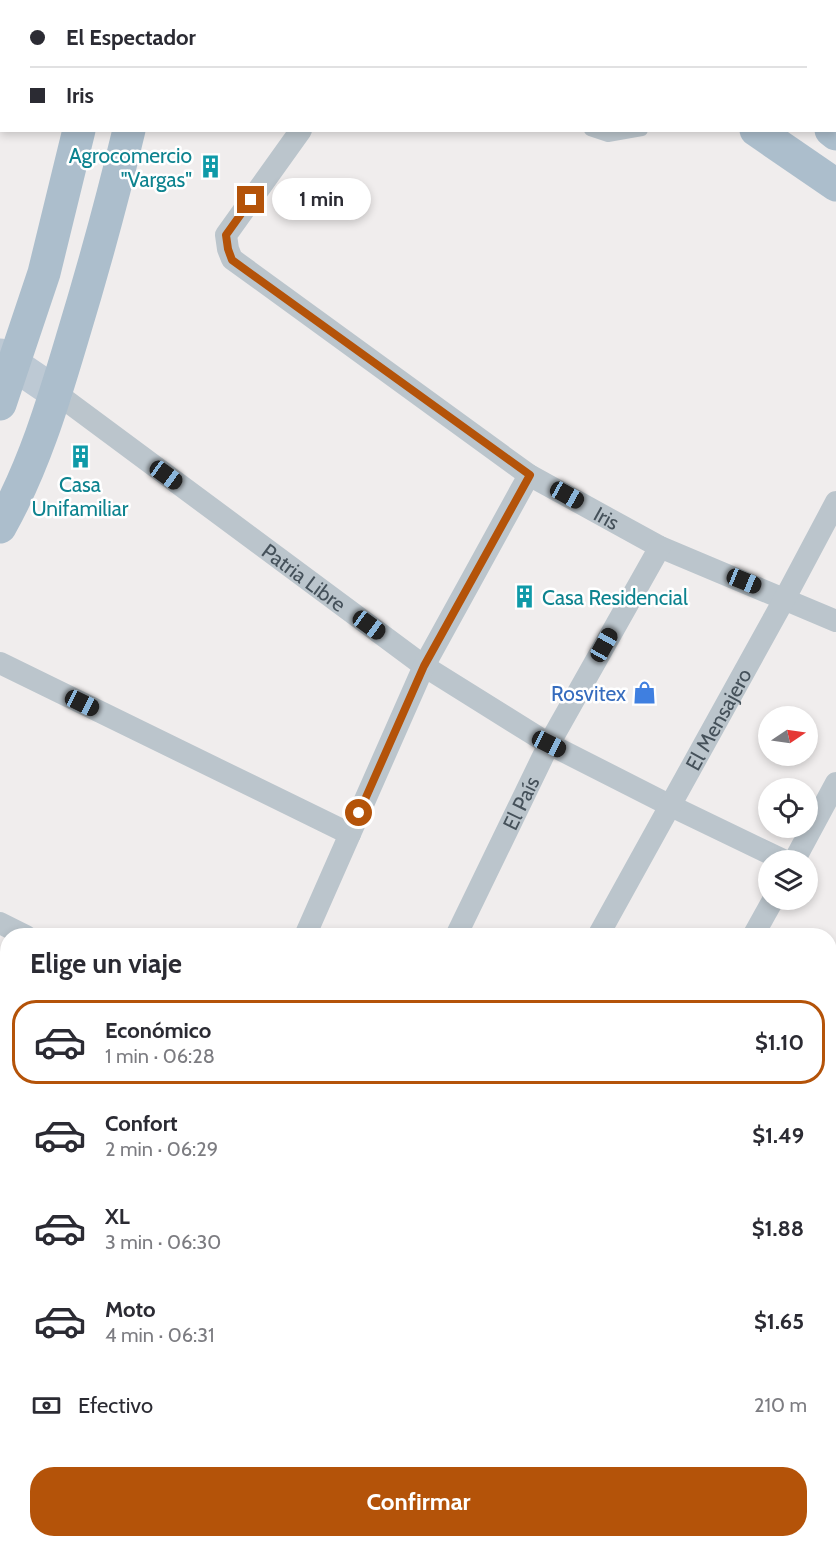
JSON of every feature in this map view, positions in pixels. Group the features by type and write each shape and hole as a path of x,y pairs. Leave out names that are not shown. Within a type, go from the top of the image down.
{"main road":[{"path":"0,404 7,360 44,273 79,132"},
{"path":"0,527 16,498 56,393 107,221 129,132"},
{"path":"759,132 836,186"}],"street":[{"name":"Iris","path":"300,132 226,235 232,260 530,475 660,547 836,621"},
{"path":"7,360 56,393"},
{"name":"Patria Libre","path":"56,393 424,666 549,744 762,850"},
{"path":"309,928 424,666 530,475"},
{"name":"El Mensajero","path":"602,928 836,502"},
{"name":"El País","path":"460,928 549,744 660,547"},
{"path":"0,663 350,834"},
{"path":"800,850 836,783"},
{"path":"757,928 767,910"}],"lane":[{"path":"596,132 608,136 631,132"}],"place":[{"name":"Agrocomercio \"Vargas\"","path":"210,167"},
{"name":"Casa Unifamiliar","path":"80,456"},
{"name":"Casa Residencial","path":"524,597"},
{"name":"Rosvitex","path":"644,693"}],"route":[{"path":"251,200 226,235 232,260 530,475 424,666 359,813"}]}
